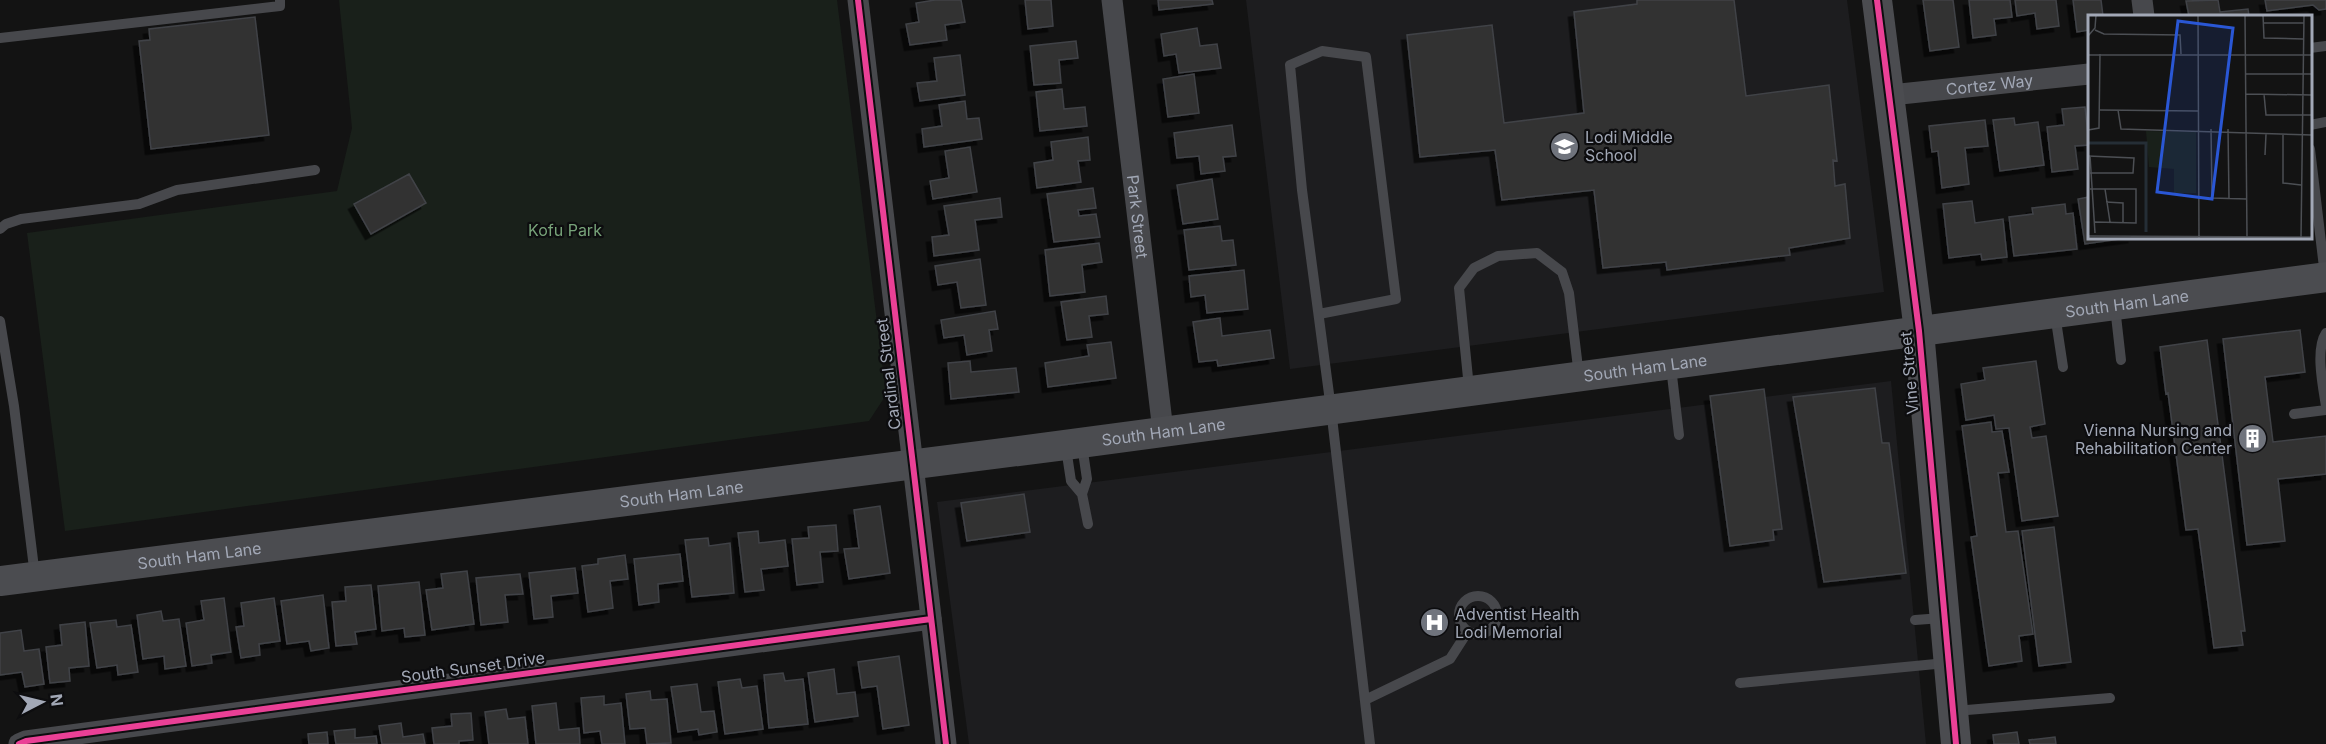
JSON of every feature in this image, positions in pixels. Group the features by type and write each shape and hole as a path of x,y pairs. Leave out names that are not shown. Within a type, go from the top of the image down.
{"main road":[{"name":"Vine Street","path":"1877,0 1891,95 1919,331 1956,744"},
{"name":"South Ham Lane","path":"0,580 912,464 2326,278"}],"street":[{"name":"Cardinal Street","path":"858,0 946,744"},
{"name":"Park Street","path":"1112,0 1163,431"},
{"path":"2142,0 2144,15"},
{"name":"Cortez Way","path":"1891,95 2088,74"},
{"name":"South Sunset Drive","path":"19,744 38,739 931,619"}],"lane":[{"path":"0,38 280,6 280,0"},
{"path":"2311,48 2326,46"},
{"path":"1319,314 1396,300 1366,57 1322,51 1290,65 1302,190 1331,409 1370,744"},
{"path":"2311,124 2326,122"},
{"path":"2311,157 2326,278"},
{"path":"0,229 6,224 21,219 139,204 177,190 315,170"},
{"path":"1469,391 1459,288 1474,268 1498,256 1537,253 1562,272 1569,293 1580,376"},
{"path":"2115,305 2121,360"},
{"path":"2055,314 2063,367"},
{"path":"0,321 15,406 35,576"},
{"path":"2294,414 2326,408 2321,361 2322,339 2326,333"},
{"path":"1671,364 1679,435"},
{"path":"1073,443 1087,479 1082,494"},
{"path":"1073,443 1071,481 1082,494 1088,524"},
{"path":"1482,596 1494,604 1497,610 1495,625 1490,631 1475,634 1468,631 1460,619 1462,604 1467,599 1482,596"},
{"path":"1915,620 1945,618"},
{"path":"1365,700 1450,659 1468,631"},
{"path":"1740,683 1949,663"},
{"path":"1953,711 2110,698"}],"shaded area":[{"name":"Lodi Middle School","path":"1246,0 1847,0 1884,292 1290,369"},
{"name":"Adventist Health Lodi Memorial","path":"1891,381 1926,744 969,744 937,502"}],"green space":[{"name":"Kofu Park","path":"339,0 837,0 886,395 869,421 65,531 27,233 337,191 352,128"}],"building":[{"path":"961,0 965,22 945,25 947,40 910,45 906,24 919,22 916,3"},
{"path":"1025,0 1051,0 1053,26 1028,29"},
{"path":"1158,0 1212,0 1213,4 1159,10"},
{"path":"1637,0 1734,0 1746,96 1829,85 1837,161 1833,160 1835,186 1845,184 1850,238 1789,248 1790,255 1667,270 1666,262 1603,268 1594,190 1502,200 1495,150 1420,157 1407,35 1492,25 1504,123 1584,113 1574,12 1637,4"},
{"path":"1923,0 1953,0 1959,47 1930,51"},
{"path":"1969,0 2010,0 2012,17 1994,19 1996,35 1973,38"},
{"path":"2015,0 2056,0 2059,26 2037,29 2035,13 2017,16"},
{"path":"2073,0 2101,0 2103,15 2088,15 2088,30 2077,32"},
{"path":"2218,0 2220,12 2248,9 2249,15 2189,15 2186,1"},
{"path":"2265,0 2326,0 2326,9 2319,10 2313,5 2267,11"},
{"path":"255,17 269,135 151,149 139,41 150,40 149,29"},
{"path":"1197,28 1200,46 1217,44 1221,68 1179,73 1176,54 1164,56 1161,34"},
{"path":"1076,41 1078,58 1059,60 1061,83 1034,85 1030,46"},
{"path":"960,55 965,95 920,101 917,83 937,81 934,58"},
{"path":"1194,74 1199,113 1168,117 1163,79"},
{"path":"1062,89 1064,109 1085,107 1087,126 1040,131 1036,92"},
{"path":"965,101 967,119 979,118 982,139 924,147 922,129 942,126 939,105"},
{"path":"2085,107 2088,145 2075,146 2078,169 2052,172 2047,127 2064,125 2062,109"},
{"path":"2014,118 2015,125 2038,122 2044,165 2000,171 1993,120"},
{"path":"1985,120 1988,146 1965,148 1969,184 1942,188 1938,151 1932,152 1929,126"},
{"path":"1232,125 1236,156 1223,157 1225,171 1201,174 1199,156 1177,158 1174,133"},
{"path":"1088,137 1090,160 1078,161 1081,182 1037,188 1034,163 1053,160 1051,142"},
{"path":"970,147 977,192 933,199 930,181 949,178 945,151"},
{"path":"409,174 426,203 371,234 354,204"},
{"path":"1212,179 1218,219 1183,224 1177,185"},
{"path":"1093,188 1096,208 1078,210 1079,216 1096,214 1100,237 1054,242 1047,194"},
{"path":"2088,197 2088,238 2127,238 2085,244 2078,199"},
{"path":"1000,198 1002,217 975,220 979,250 934,256 932,237 949,235 944,206"},
{"path":"1972,201 1975,223 2003,219 2007,257 1982,260 1981,254 1949,258 1943,204"},
{"path":"2065,204 2066,214 2073,213 2077,249 2014,256 2009,217 2033,214 2032,208"},
{"path":"1220,226 1222,241 1233,240 1236,265 1189,270 1184,230"},
{"path":"1099,243 1102,262 1082,265 1085,292 1050,296 1045,250"},
{"path":"980,259 986,305 961,308 957,282 938,285 935,266"},
{"path":"1244,270 1248,309 1207,313 1205,295 1191,297 1189,276"},
{"path":"1106,296 1108,314 1089,316 1092,337 1067,340 1061,302"},
{"path":"995,311 998,329 989,330 992,351 967,355 964,335 944,338 941,320"},
{"path":"1220,318 1222,336 1270,330 1274,358 1218,366 1217,360 1199,362 1193,322"},
{"name":"Vienna Nursing and Rehabilitation Center","path":"2300,330 2305,372 2265,377 2273,442 2326,436 2326,474 2278,479 2285,541 2247,545 2223,339"},
{"path":"2207,340 2245,631 2241,631 2243,645 2214,648 2198,529 2186,530 2160,347"},
{"path":"1111,342 1116,378 1048,387 1045,363 1089,356 1087,345"},
{"path":"970,361 971,372 1016,368 1019,392 951,399 948,363"},
{"path":"2036,361 2045,424 2030,427 2032,438 2046,436 2058,516 2022,521 2009,428 1996,429 1994,415 1966,420 1961,384 1985,380 1983,368"},
{"path":"1875,388 1882,443 1889,443 1906,573 1824,582 1793,397"},
{"path":"1764,389 1782,529 1773,530 1774,540 1730,546 1710,396"},
{"path":"1991,422 1992,432 2002,431 2009,472 1998,473 2006,532 2018,531 2033,634 2019,636 2022,661 1989,666 1971,537 1977,536 1962,426"},
{"path":"1024,494 1030,532 967,541 961,503"},
{"path":"880,506 890,573 849,579 844,549 859,548 854,510"},
{"path":"836,525 838,551 820,552 823,582 797,585 792,539 809,538 808,527"},
{"path":"2054,527 2071,662 2039,666 2022,531"},
{"path":"758,531 759,543 785,540 788,566 761,569 764,590 745,592 738,533"},
{"path":"708,538 709,546 730,543 734,593 692,597 685,540"},
{"path":"680,554 683,581 658,584 659,602 639,605 634,559"},
{"path":"625,555 628,579 610,581 613,608 588,612 582,566 598,564 598,559"},
{"path":"575,568 578,593 551,596 553,617 534,619 529,573"},
{"path":"467,571 474,624 432,630 426,590 443,588 441,574"},
{"path":"520,574 523,594 505,595 508,622 481,625 476,578"},
{"path":"419,582 425,635 405,637 404,628 382,631 378,586"},
{"path":"371,585 376,629 355,632 357,644 336,646 332,602 346,601 345,587"},
{"path":"323,595 329,648 311,651 309,641 287,644 281,601"},
{"path":"224,598 231,652 211,655 212,663 192,666 186,623 204,620 201,601"},
{"path":"274,598 280,641 259,644 260,655 241,658 236,627 244,626 241,603"},
{"path":"161,611 163,621 179,619 186,666 165,669 164,656 143,659 137,615"},
{"path":"116,620 117,627 131,625 138,672 118,675 117,665 97,668 90,623"},
{"path":"85,622 89,666 69,668 70,681 50,683 46,647 62,645 60,625"},
{"path":"21,630 24,651 39,649 44,684 25,687 22,672 0,675 0,633"},
{"path":"899,656 909,725 883,729 877,686 862,688 858,662"},
{"path":"834,669 837,694 855,692 858,716 815,722 808,673"},
{"path":"783,673 785,681 803,679 808,724 769,728 764,675"},
{"path":"740,679 742,688 757,686 763,729 725,734 718,682"},
{"path":"697,684 701,712 714,711 717,732 699,735 698,729 678,732 671,687"},
{"path":"650,691 651,700 667,699 671,743 647,744 645,728 630,729 626,694"},
{"path":"604,696 604,705 621,703 625,744 602,744 600,731 584,733 581,698"},
{"path":"556,703 559,730 579,728 580,744 536,744 532,706"},
{"path":"506,709 508,719 525,717 528,744 489,744 485,712"},
{"path":"471,713 473,740 459,741 459,744 434,744 432,728 452,726 451,714"},
{"path":"401,723 403,737 423,734 425,744 382,744 379,726"},
{"path":"355,729 355,738 376,736 377,744 336,744 334,731"},
{"path":"327,732 328,744 309,744 308,734"},
{"path":"2017,732 2019,744 1994,744 1993,735"},
{"path":"2055,737 2056,744 2030,744 2029,740"}],"cycle path":[{"path":"858,0 946,744"},
{"path":"1877,0 1919,331 1956,744"},
{"path":"19,744 26,741 931,619"}],"place":[{"name":"Lodi Middle School","path":"1564,146"},
{"name":"Vienna Nursing and Rehabilitation Center","path":"2253,439"},
{"name":"Adventist Health Lodi Memorial","path":"1434,623"}]}
